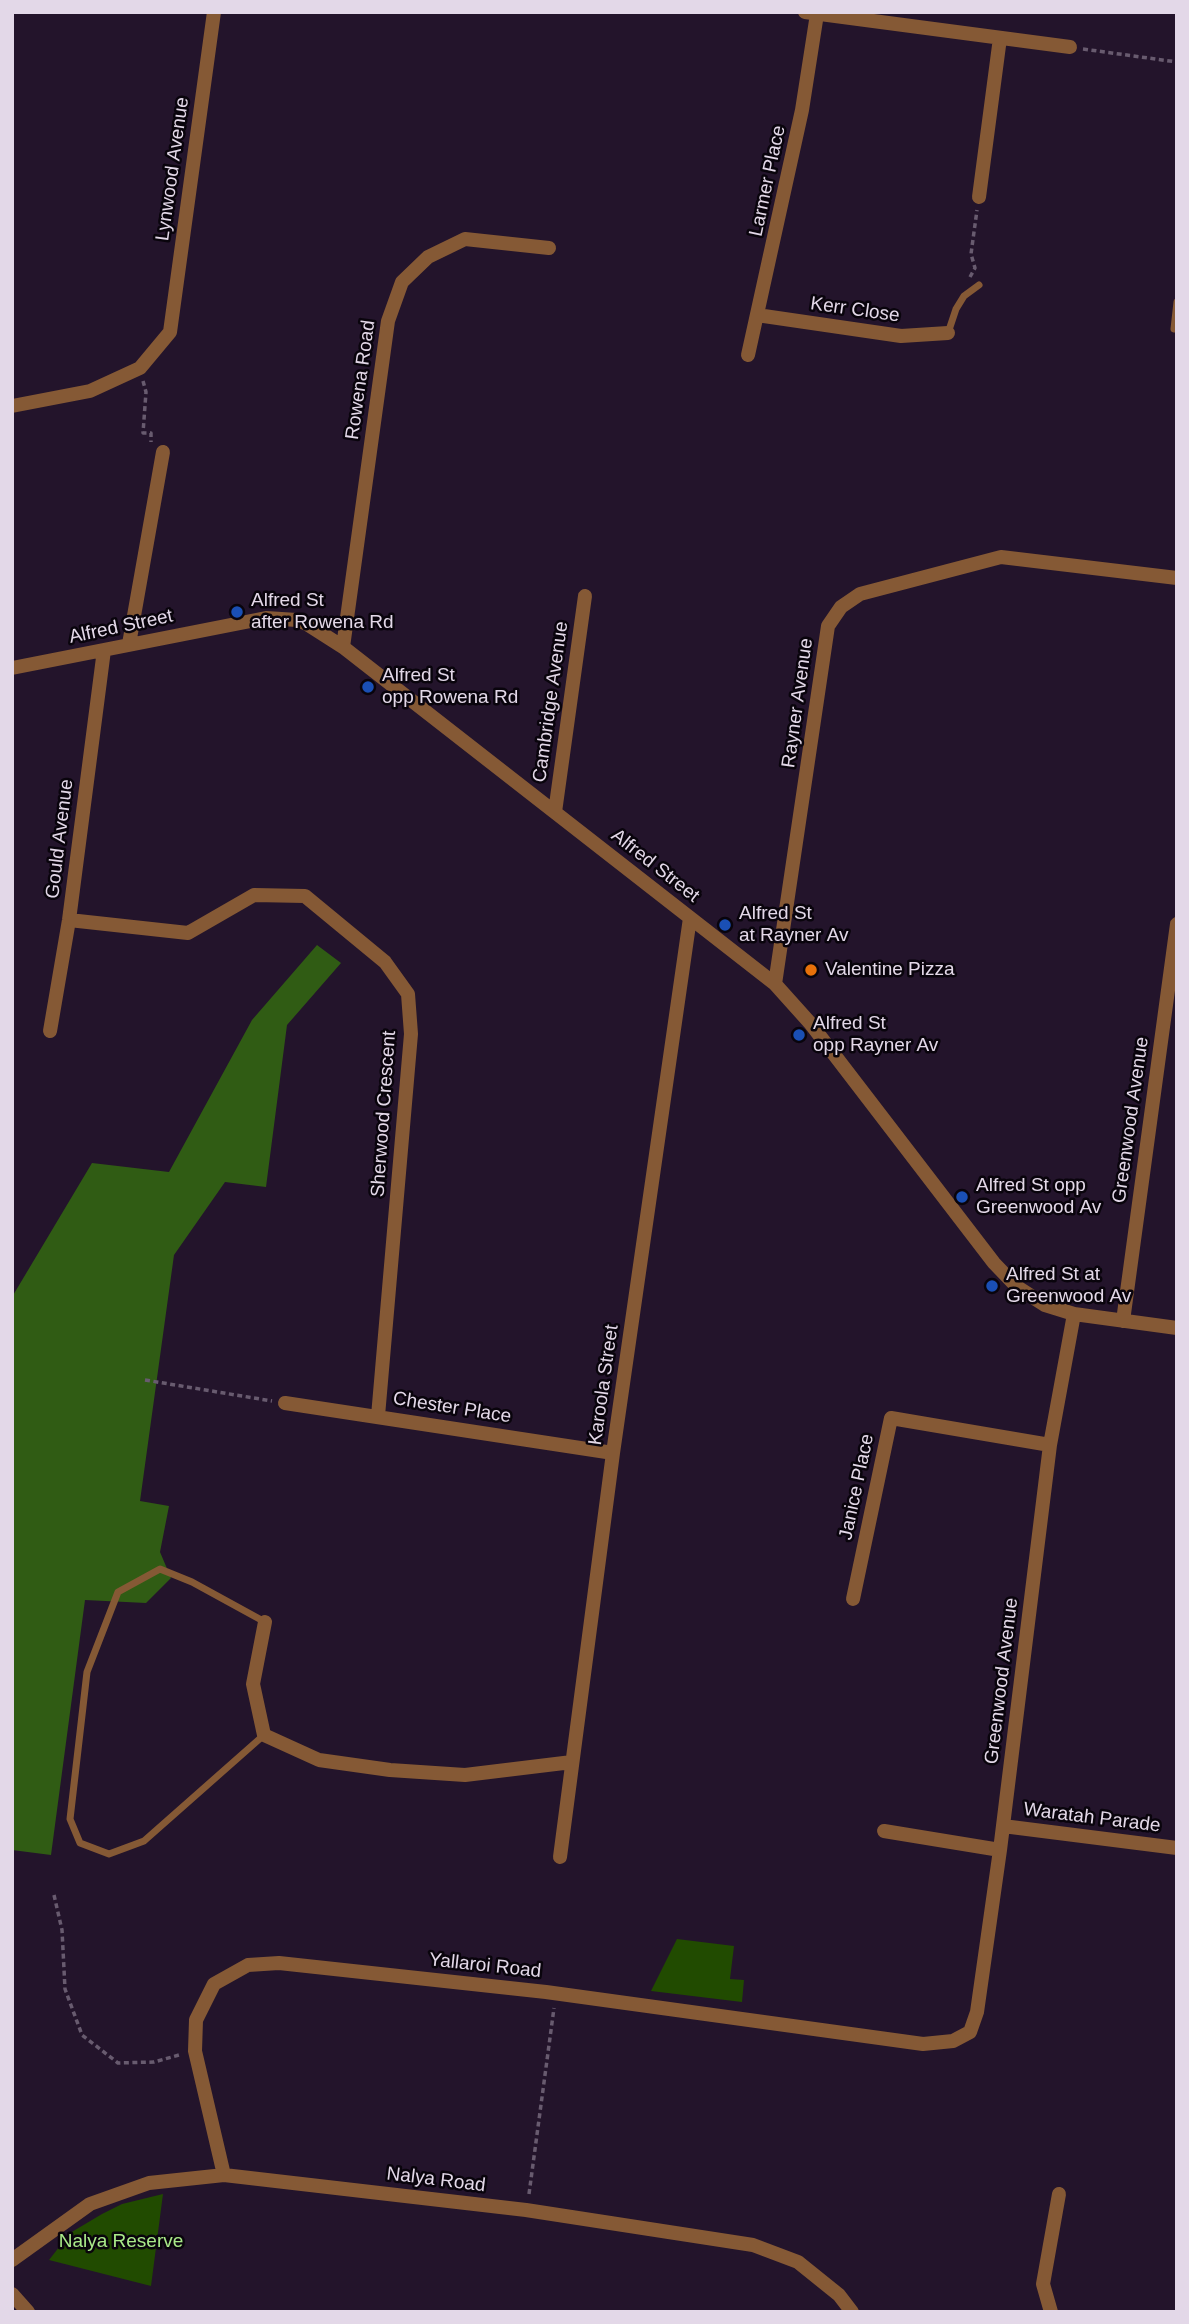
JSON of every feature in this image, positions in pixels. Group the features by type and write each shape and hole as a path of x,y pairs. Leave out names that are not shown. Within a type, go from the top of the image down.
{"street":[{"name":"Lynwood Avenue","path":"140,368 170,332 214,12"},
{"path":"811,13 922,20 1000,38 1070,47"},
{"name":"Larmer Place","path":"748,355 803,110 811,13"},
{"path":"979,197 1000,38"},
{"name":"Rowena Road","path":"343,647 388,320 402,282 428,257 465,239 550,248"},
{"name":"Kerr Close","path":"757,315 901,336 948,333"},
{"path":"12,406 90,391 140,368"},
{"path":"129,644 163,452"},
{"name":"Rayner Avenue","path":"775,984 828,626 841,607 860,594 1001,557 1177,578"},
{"name":"Cambridge Avenue","path":"555,812 585,596"},
{"name":"Alfred Street","path":"12,668 274,618 297,620 343,647 775,984 810,1023 1002,1274 1036,1300 1074,1314 1177,1328"},
{"name":"Gould Avenue","path":"50,1031 69,920 104,650"},
{"name":"Sherwood Crescent","path":"69,920 188,933 254,895 305,896 385,962 408,993 411,1034 378,1416"},
{"name":"Karoola Street","path":"560,1857 613,1453 690,918"},
{"name":"Greenwood Avenue","path":"1123,1321 1177,924"},
{"name":"Greenwood Avenue","path":"953,2041 970,2032 977,2012 1000,1850 1050,1445 1074,1314"},
{"name":"Chester Place","path":"285,1403 613,1453"},
{"name":"Janice Place","path":"853,1599 891,1418 1050,1445"},
{"path":"265,1622 253,1684 264,1735 319,1760 390,1770 465,1775 572,1762"},
{"name":"Waratah Parade","path":"1003,1826 1177,1848"},
{"path":"884,1831 1000,1850"},
{"name":"Yallaroi Road","path":"224,2175 195,2051 196,2021 214,1984 248,1965 279,1963 556,1994 923,2044 953,2041"},
{"name":"Nalya Road","path":"12,2260 90,2204 149,2183 224,2175 526,2210 753,2245 798,2262 839,2295 852,2312"},
{"path":"1051,2312 1043,2284 1059,2194"},
{"path":"12,2294 28,2312"}],"lane":[{"path":"948,333 956,309 964,296 979,285"},
{"path":"1174,329 1177,302"},
{"path":"264,1735 144,1841 110,1854 80,1843 69,1819 88,1672 118,1592 160,1569 192,1582 265,1622"}],"path":[{"path":"1070,47 1177,62"},
{"path":"969,279 975,268 971,254 979,197"},
{"path":"140,368 146,392 143,433 151,433 152,449 163,452"},
{"path":"145,1380 285,1403"},
{"path":"54,1895 62,1930 65,1989 82,2035 118,2063 154,2062 195,2051"},
{"path":"526,2210 556,1994"}],"green space":[{"path":"317,945 341,963 287,1025 266,1187 225,1182 174,1255 140,1501 169,1506 160,1552 171,1578 146,1603 85,1600 51,1855 12,1850 12,1297 92,1163 169,1172 252,1020"},
{"path":"677,1939 734,1946 730,1979 744,1980 742,2002 651,1991"},
{"name":"Nalya Reserve","path":"163,2194 151,2286 49,2260 70,2233 102,2214 122,2204"}],"place":[{"name":"Alfred St after Rowena Rd","path":"237,612"},
{"name":"Alfred St opp Rowena Rd","path":"368,687"},
{"name":"Alfred St at Rayner Av","path":"725,925"},
{"name":"Valentine Pizza","path":"811,970"},
{"name":"Alfred St opp Rayner Av","path":"799,1035"},
{"name":"Alfred St opp Greenwood Av","path":"962,1197"},
{"name":"Alfred St at Greenwood Av","path":"992,1286"}]}
